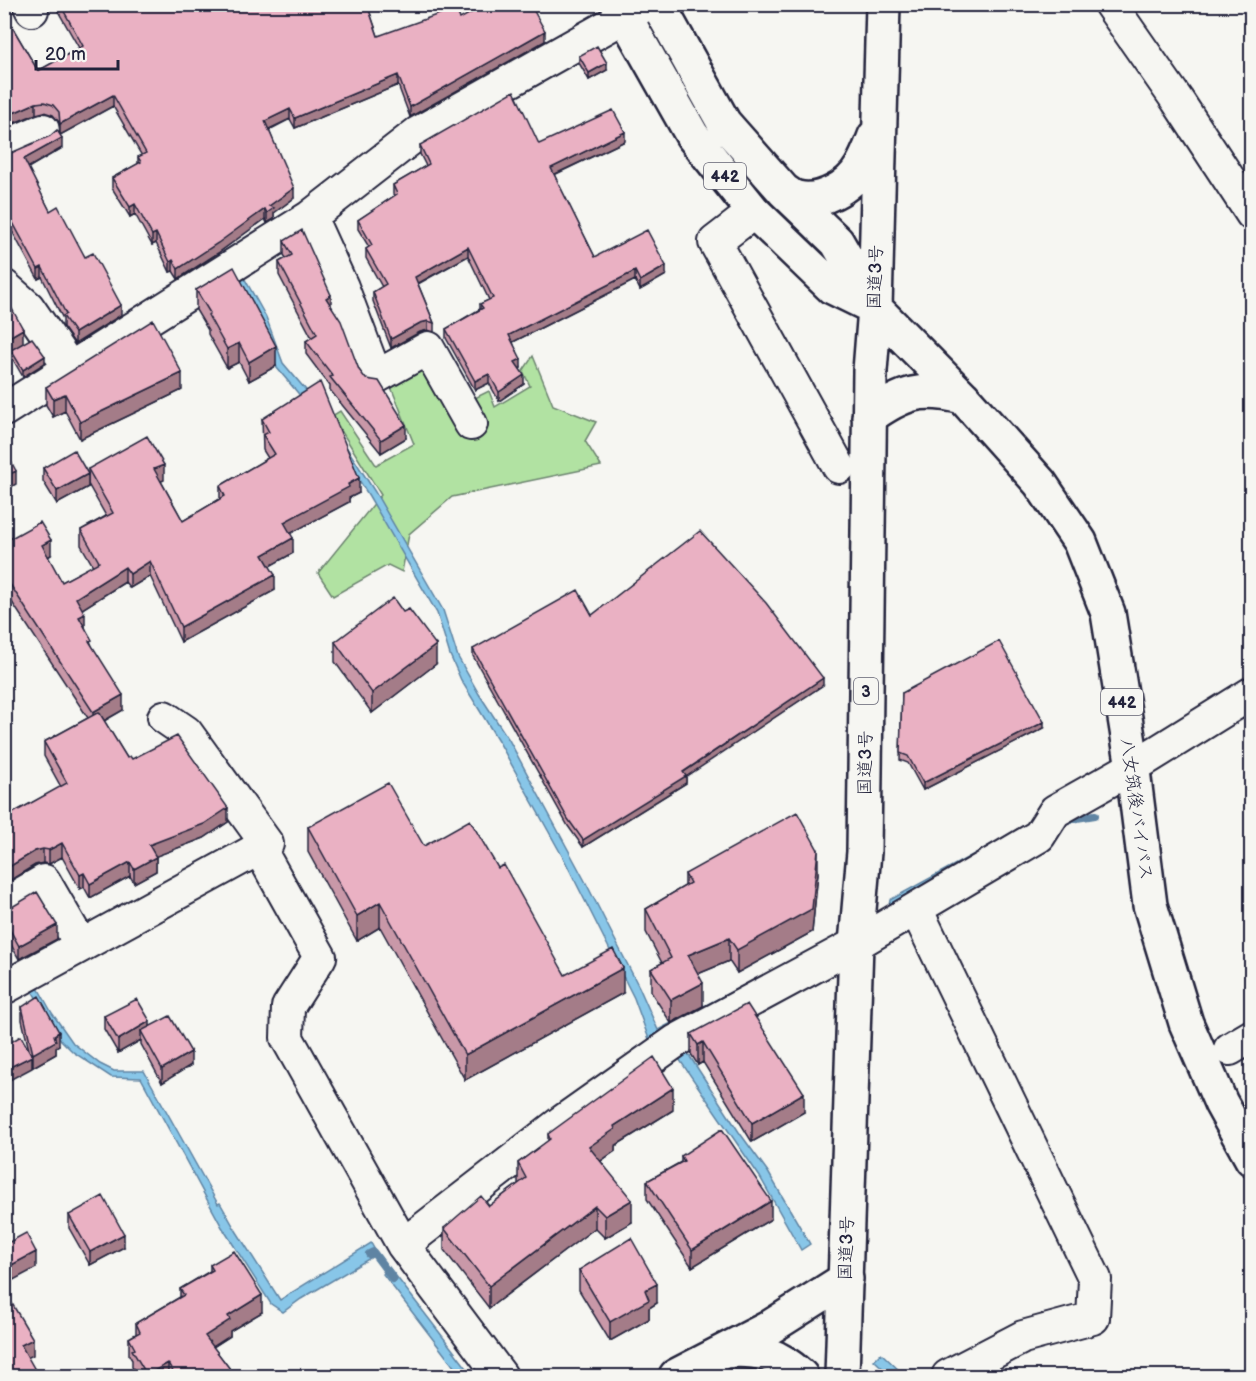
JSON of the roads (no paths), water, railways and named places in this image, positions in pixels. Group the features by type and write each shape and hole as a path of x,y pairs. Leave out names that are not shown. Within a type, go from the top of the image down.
{"main road":[{"name":"八女筑後バイパス","path":"658,4 724,123 784,191 837,242 875,308 963,397 1040,483 1080,542 1108,613 1133,767 1150,905 1185,1023 1221,1103 1251,1159"},
{"name":"国道3号","path":"842,1377 856,944 864,841 870,371 875,308 883,4"},
{"name":"八女筑後バイパス","path":"630,8 692,135 754,212 832,287 875,308"},
{"path":"784,191 797,198 817,197 832,194 846,185 861,168 879,128"},
{"path":"869,417 882,407 907,395 926,391 963,397"},
{"path":"676,1377 786,1318 846,1279"},
{"path":"725,1351 744,1349 761,1351 788,1364 801,1377"}],"street":[{"path":"1110,4 1177,100 1251,214"},
{"path":"4,410 317,212 418,133 630,8"},
{"path":"4,147 43,130"},
{"path":"317,212 360,284"},
{"path":"317,212 376,377 429,348 471,424"},
{"path":"754,212 715,242 839,467"},
{"path":"4,286 28,307 70,368"},
{"path":"403,1245 563,1121 676,1041 856,944 1039,836 1055,811 1133,767 1251,693"},
{"path":"4,988 267,844 186,732 164,717"},
{"path":"260,848 320,957 288,1007 287,1038 403,1245 501,1377"},
{"path":"4,904 44,882 81,945"},
{"path":"916,909 1095,1279 1093,1318 1023,1337 948,1377"}],"water":[{"path":"242,274 266,317 283,363 322,409 375,492 443,610 458,657 509,740 585,881 639,987 658,1030 817,947 650,1042 634,998 565,861 499,742 461,680 450,655 437,613 324,424 277,368 259,320 236,278"},
{"path":"1020,829 1022,832 889,906 890,900"},
{"path":"37,986 73,1043 100,1064 114,1071 144,1071 218,1204 220,1203 280,1300 371,1243 377,1254 283,1312 271,1304 222,1227 141,1078 111,1077 73,1052 61,1040 31,989"},
{"path":"685,1049 768,1172 810,1244 801,1250 760,1177 677,1056"},
{"path":"389,1267 473,1376 461,1376 383,1274"},
{"path":"881,1353 905,1376 891,1376 874,1360"}],"waterway":[{"path":"1065,820 1095,815"},
{"path":"369,1254 373,1252 393,1279"}]}
